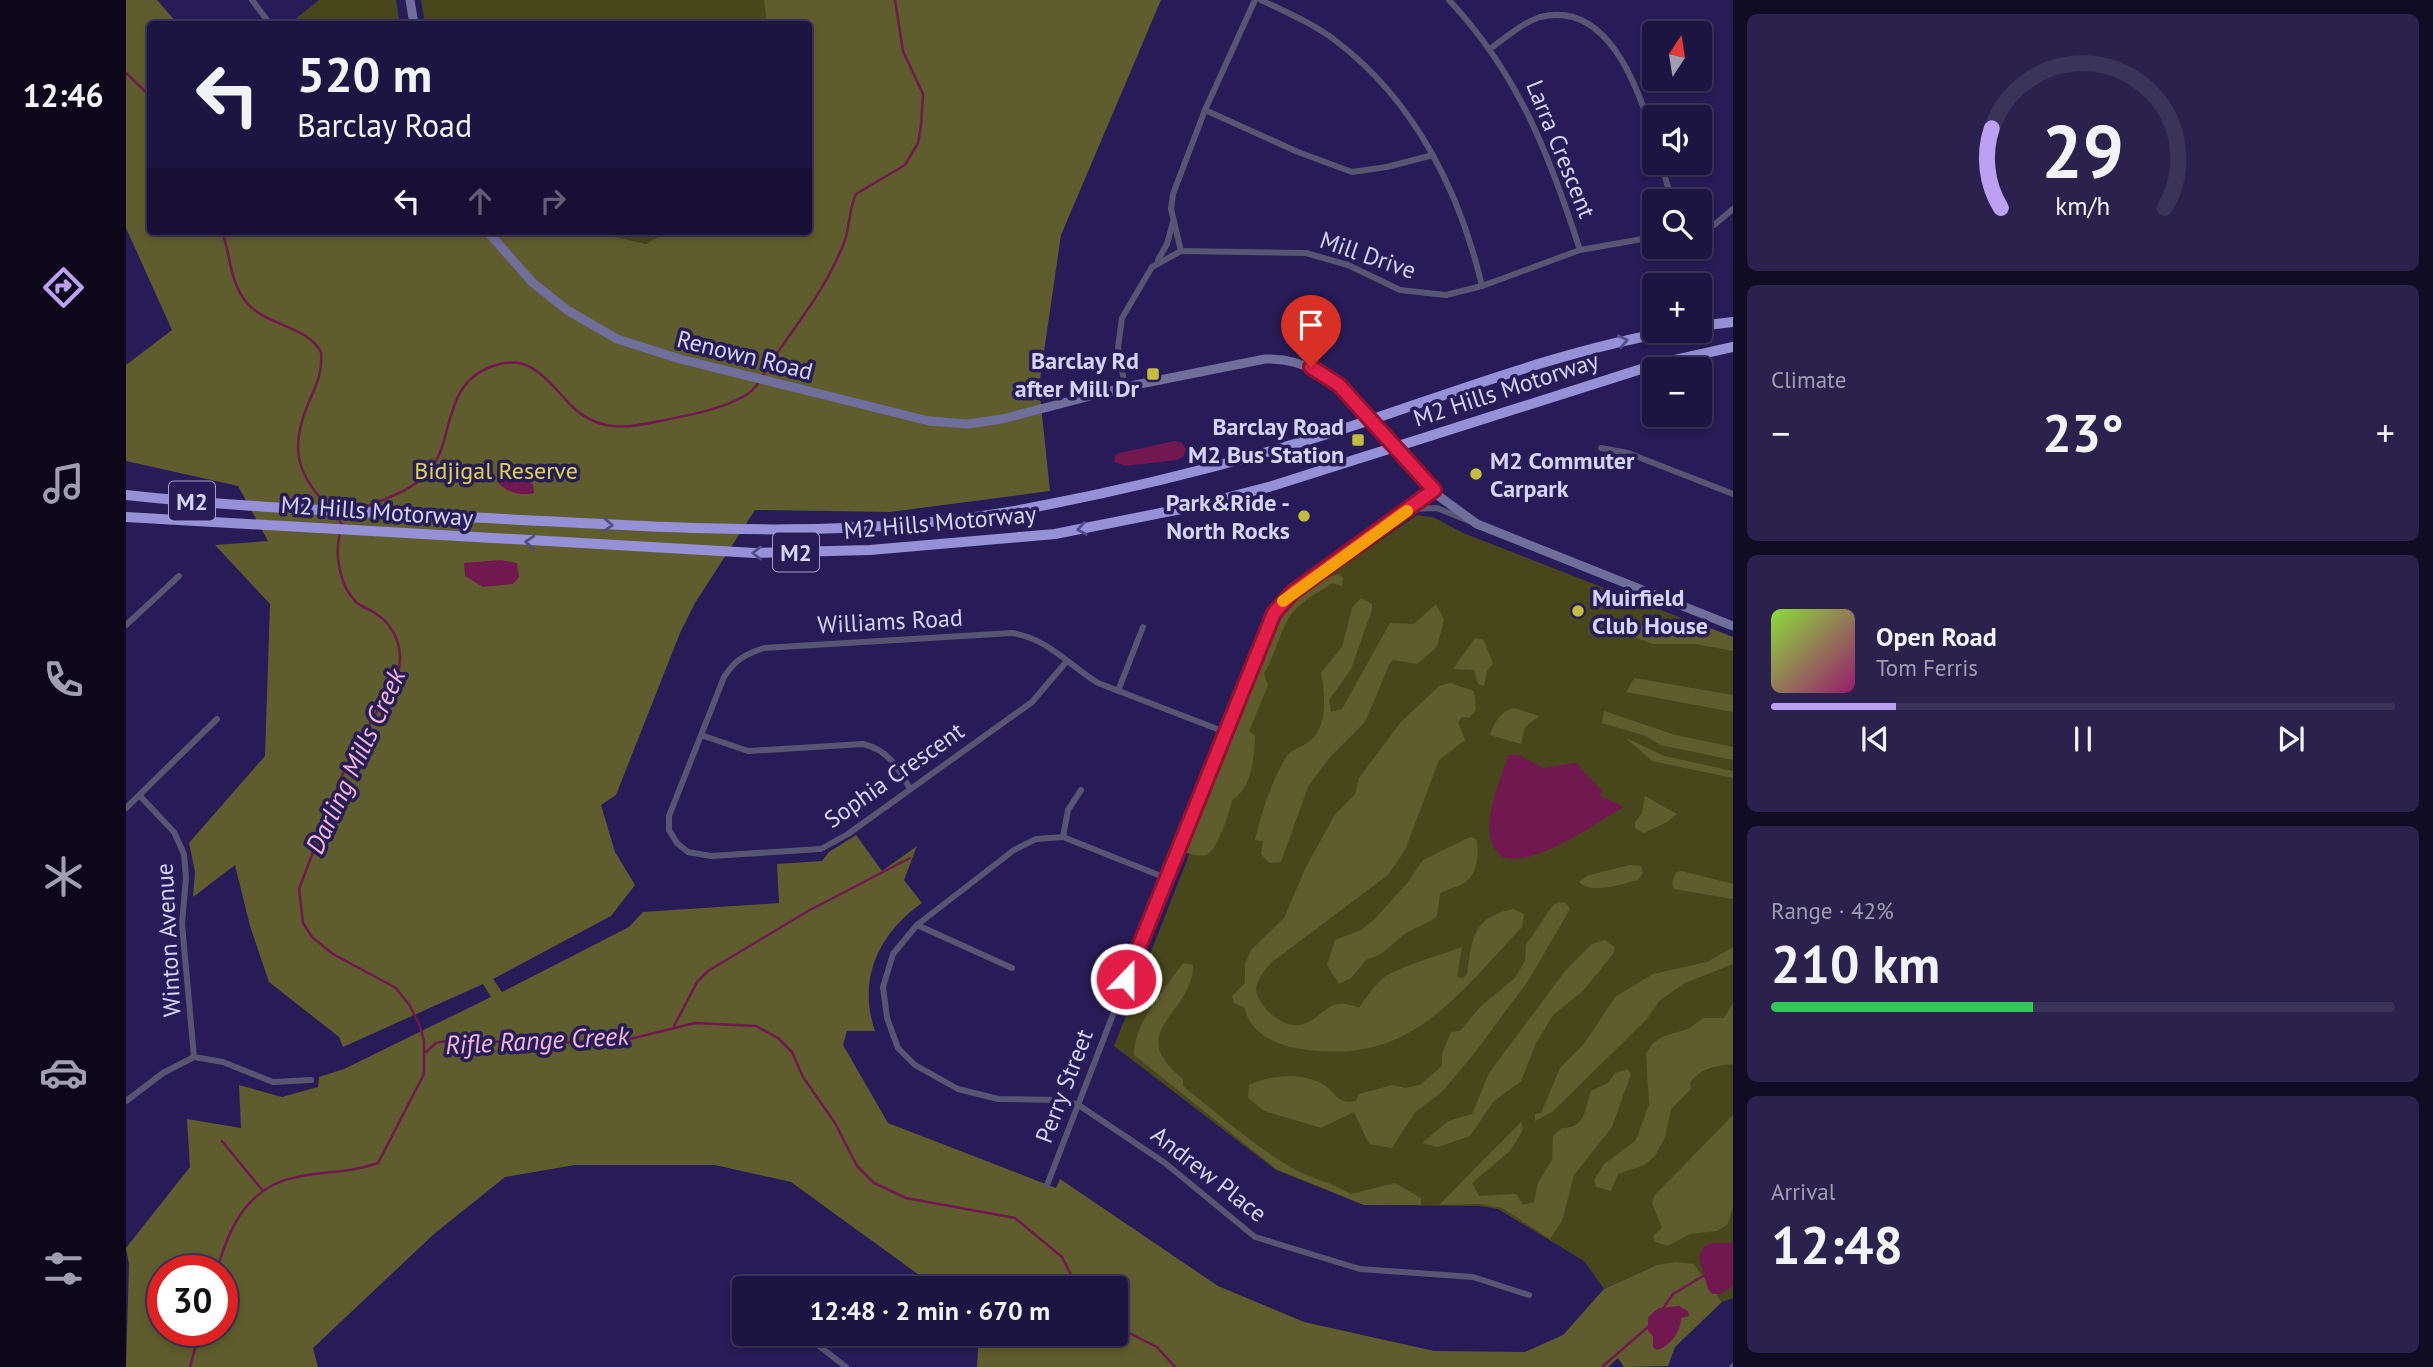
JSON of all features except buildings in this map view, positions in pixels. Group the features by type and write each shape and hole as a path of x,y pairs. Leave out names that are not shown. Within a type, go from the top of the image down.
{"highway":[{"path":"1712,324 1733,321"},
{"name":"M2 Hills Motorway","path":"126,495 442,516 752,531 886,526 984,516 1135,486 1293,445 1556,359 1642,338"},
{"name":"M2 Hills Motorway","path":"126,518 755,553 870,550 1055,534 1191,507 1272,486 1657,364 1733,346"}],"main road":[{"path":"410,0 414,21"},
{"name":"Renown Road","path":"491,235 532,282 567,310 617,339 680,359 929,421 968,424 1002,419 1125,387 1254,359 1278,358 1302,363 1328,376 1361,408 1434,490 1477,524 1733,626"}],"street":[{"path":"252,0 268,21"},
{"path":"1125,387 1118,347 1120,327 1137,290 1167,244 1173,219 1173,194 1205,110 1255,0"},
{"path":"1261,0 1335,41 1385,85 1420,129 1457,207 1482,286"},
{"name":"Larra Crescent","path":"1449,0 1481,34 1511,80 1535,125 1580,250"},
{"path":"1490,49 1542,16 1567,15 1591,23 1614,46 1642,110"},
{"path":"1205,110 1298,152 1352,172 1387,167 1433,155"},
{"path":"1712,225 1733,209"},
{"path":"1173,219 1181,251"},
{"name":"Mill Drive","path":"1157,262 1181,251 1306,253 1348,265 1400,290 1425,295 1446,295 1482,286 1580,250 1642,239"},
{"path":"1601,448 1628,453 1733,494"},
{"name":"Perry Street","path":"1047,1185 1166,878 1268,625 1279,605 1434,490"},
{"path":"1409,510 1437,508 1477,524"},
{"path":"126,625 178,576"},
{"path":"1118,691 1143,627"},
{"name":"Williams Road","path":"677,843 669,830 669,816 724,677 733,663 746,653 764,648 1012,633 1044,642 1082,673 1118,691 1225,732"},
{"name":"Sophia Crescent","path":"677,843 688,852 710,856 821,849 848,834 909,787 1032,702 1067,661"},
{"path":"126,808 217,719"},
{"path":"701,735 748,751 863,744 876,747 894,761 909,787"},
{"path":"1063,837 1068,810 1081,790"},
{"name":"Winton Avenue","path":"140,796 174,832 184,855 186,878 182,924 194,1057"},
{"path":"1077,1104 1057,1100 998,1099 958,1089 915,1065 898,1048 887,1018 883,987 893,954 917,925 1014,850 1036,839 1063,837 1166,878"},
{"path":"917,925 1012,968"},
{"path":"126,1101 163,1073 194,1057 223,1062 273,1082 311,1080"},
{"name":"Andrew Place","path":"1077,1104 1165,1163 1255,1237 1360,1269 1473,1277 1529,1295"},
{"path":"819,1346 846,1367"}],"shaded area":[{"path":"319,0 396,0 400,21 293,21"},
{"path":"421,0 802,0 805,21 424,21"},
{"path":"549,235 707,235 684,247"},
{"path":"1175,441 1182,443 1186,449 1184,456 1177,460 1126,466 1114,462 1119,453"},
{"path":"502,469 533,484 534,493 519,494 504,488 497,481"},
{"path":"1417,515 1435,518 1463,533 1733,638 1733,1298 1722,1302 1694,1264 1657,1265 1604,1289 1584,1261 1498,1209 1479,1206 1364,1205 1276,1170 1114,1046 1284,613 1302,595"},
{"path":"501,560 517,563 519,577 513,584 483,587 465,576 464,563"},
{"path":"1508,755 1519,755 1543,768 1576,763 1601,790 1600,796 1624,807 1548,850 1516,859 1502,857 1494,847 1489,822"},
{"path":"1733,1243 1733,1286 1721,1294 1712,1294 1708,1289 1699,1257 1704,1246"},
{"path":"1679,1306 1688,1311 1689,1316 1681,1318 1674,1338 1657,1350 1653,1347 1653,1336 1648,1331 1648,1317 1659,1308"}],"green space":[{"name":"Bidjigal Reserve","path":"126,0 157,0 175,21 147,21 147,235 606,235 646,244 662,235 812,235 812,21 767,21 764,0 1161,0 1061,235 1039,386 1050,491 890,512 755,510 695,603 680,633 616,795 601,805 615,852 635,885 611,916 493,979 502,992 629,927 643,912 779,903 777,864 822,861 829,852 856,835 882,871 917,846 904,880 922,903 894,928 876,959 869,993 875,1031 847,1031 843,1045 888,1123 1056,1188 1060,1179 1218,1286 1304,1322 1434,1351 1525,1352 1563,1335 1604,1289 1657,1265 1675,1262 1694,1264 1722,1302 1675,1347 1668,1366 1624,1367 1618,1358 1608,1367 977,1367 978,1346 1128,1346 1128,1276 920,1276 791,1182 715,1165 575,1165 505,1177 434,1234 313,1348 318,1367 126,1367 129,1264 126,1248 190,1167 187,1119 241,1128 239,1085 282,1097 318,1087 319,1077 344,1069 491,997 483,984 343,1047 339,1037 269,982 250,926 235,865 193,897 195,872 189,843 265,756 270,604 215,545 268,541 238,486 126,461 126,365 172,330 126,228"},
{"path":"1339,574 1343,578 1342,586 1332,583 1305,601 1292,613 1284,627 1264,673 1268,685 1249,731 1255,736 1251,772 1244,788 1232,800 1219,839 1206,855 1183,852 1276,624 1303,593"},
{"path":"1361,598 1372,604 1372,610 1351,669 1329,700 1331,712 1342,709 1390,623 1414,624 1436,604 1444,620 1437,647 1417,664 1393,660 1389,665 1365,722 1329,758 1308,787 1281,862 1269,863 1261,854 1263,841 1255,840 1267,798 1287,756 1311,740 1320,726 1324,699 1321,673 1342,647 1352,608"},
{"path":"1622,618 1646,627 1669,621 1701,625 1733,637 1733,651 1696,644 1653,644 1613,629 1615,620"},
{"path":"1475,638 1484,640 1493,664 1487,671 1484,686 1478,684 1474,670 1453,669"},
{"path":"1634,678 1733,695 1733,712 1626,692"},
{"path":"1450,683 1474,691 1476,710 1469,718 1462,717 1458,722 1465,740 1439,760 1405,850 1388,875 1272,962 1262,974 1256,990 1261,1003 1272,1015 1286,1023 1300,1025 1332,1006 1348,1004 1359,1008 1374,987 1387,976 1407,966 1462,947 1457,977 1463,978 1467,974 1473,940 1482,924 1490,917 1513,909 1524,914 1522,927 1448,1004 1423,1024 1396,1039 1365,1049 1331,1052 1290,1047 1275,1042 1255,1028 1245,1008 1234,1003 1232,996 1245,983 1245,964 1251,950 1284,918 1305,869 1334,816 1355,794 1359,778 1401,722 1439,686"},
{"path":"1514,708 1539,716 1525,727 1521,744 1490,735 1499,718"},
{"path":"1604,711 1675,735 1733,747 1733,760 1660,745 1646,736 1602,723"},
{"path":"1626,738 1664,756 1733,771 1733,778 1652,761"},
{"path":"1645,796 1677,814 1644,833 1635,828 1635,822 1642,813"},
{"path":"1470,837 1476,839 1477,845 1474,871 1467,881 1440,894 1437,916 1408,932 1384,952 1367,959 1351,978 1339,984 1327,965 1335,940 1361,930 1374,920 1408,882 1423,860"},
{"path":"1630,865 1641,866 1643,873 1638,880 1599,888 1585,886 1579,882 1589,875"},
{"path":"1676,872 1733,884 1733,899 1674,889 1672,883"},
{"path":"1566,903 1570,909 1528,981 1442,1092 1415,1112 1392,1148 1369,1144 1354,1112 1321,1128 1264,1111 1248,1098 1249,1085 1286,1076 1316,1081 1341,1100 1350,1102 1356,1101 1359,1094 1392,1085 1405,1088 1420,1085 1442,1066 1442,1054 1451,1032 1460,1031 1480,1007 1515,978 1525,961 1526,945 1553,905"},
{"path":"1605,940 1615,947 1613,954 1583,991 1553,1015 1536,1043 1521,1081 1494,1101 1470,1136 1438,1147 1422,1143 1448,1121 1472,1114 1489,1073 1565,971 1592,944"},
{"path":"1733,947 1733,964 1685,983 1660,1000 1647,1019 1552,1112 1535,1121 1535,1114 1541,1113 1560,1068 1584,1044 1615,997 1653,974 1707,962"},
{"path":"1183,963 1193,965 1190,982 1160,1034 1159,1048 1166,1062 1183,1079 1183,1086 1250,1139 1299,1172 1351,1194 1395,1183 1421,1198 1421,1205 1364,1205 1276,1169 1134,1055 1135,1043 1145,1018"},
{"path":"1733,1003 1733,1064 1709,1069 1694,1078 1690,1083 1691,1089 1671,1109 1665,1137 1655,1156 1644,1165 1618,1174 1611,1191 1596,1187 1594,1180 1604,1164 1635,1141 1638,1135 1649,1104 1646,1054 1652,1044 1664,1036 1688,1029 1703,1018 1724,1018"},
{"path":"1628,1069 1631,1074 1612,1127 1574,1175 1562,1221 1550,1239 1502,1208 1479,1204 1439,1205 1521,1122 1523,1130 1510,1151 1472,1183 1479,1196 1516,1194 1523,1205 1534,1202 1538,1183 1552,1160 1553,1136 1562,1128 1576,1125 1580,1121 1591,1091 1608,1083 1615,1073"},
{"path":"1733,1115 1733,1207 1728,1224 1717,1231 1690,1234 1668,1246 1655,1242 1653,1236 1662,1228 1652,1203 1654,1196"}],"waterway":[{"name":"Darling Mills Creek","path":"362,508 407,489 430,470 438,458 457,399 476,374 493,366 520,363 531,368 550,382 576,410 606,425 648,423 704,411 726,405 750,392 758,384 830,273 845,240 856,194 905,165 918,143 923,94 903,51 895,0"},
{"path":"126,73 147,93"},
{"path":"223,235 236,285 246,302 264,316 306,336 321,352 320,372 302,419 298,447 299,459 309,483 328,506"},
{"path":"335,514 343,526"},
{"name":"Darling Mills Creek","path":"222,1255 243,1211 266,1189 297,1177 358,1169 378,1163 424,1074 424,1041 420,1026 410,1006 396,988 333,954 312,937 303,923 299,889 345,768 397,676 400,658 397,641 389,625 356,602 342,579 338,560 340,534"},
{"path":"674,1026 697,982 708,971 808,911 910,858"},
{"name":"Rifle Range Creek","path":"426,1052 436,1043 458,1039 539,1044 630,1039 695,1023 756,1026 778,1038 792,1052 803,1077 835,1123 857,1166 874,1183 906,1198 1015,1218 1062,1257 1072,1276"},
{"path":"222,1141 263,1191"},
{"name":"Rifle Range Creek","path":"1662,1310 1673,1294 1708,1273"},
{"name":"Rifle Range Creek","path":"1602,1367 1649,1326"},
{"name":"Rifle Range Creek","path":"1128,1332 1157,1347 1175,1367"},
{"name":"Darling Mills Creek","path":"190,1367 196,1346"}],"slow traffic":[{"path":"1283,601 1407,511"}],"place":[{"name":"Barclay Rd after Mill Dr","path":"1153,374"},
{"name":"Barclay Road M2 Bus Station","path":"1358,440"},
{"name":"M2 Commuter Carpark","path":"1476,474"},
{"name":"Park&Ride - North Rocks","path":"1304,516"},
{"name":"Muirfield Club House","path":"1578,611"}],"route":[{"path":"1126,979 1268,625 1279,605 1434,490 1339,385 1311,367"}]}
